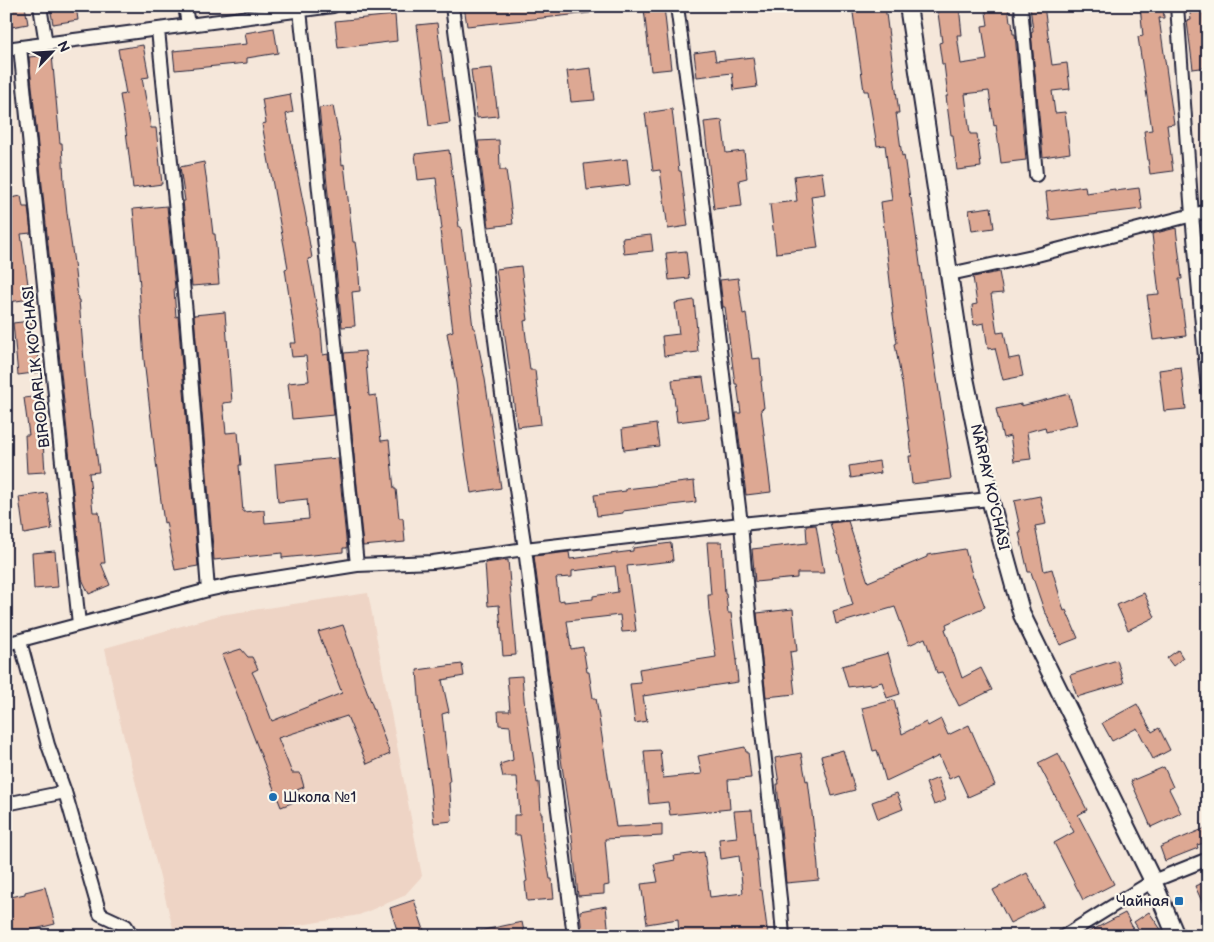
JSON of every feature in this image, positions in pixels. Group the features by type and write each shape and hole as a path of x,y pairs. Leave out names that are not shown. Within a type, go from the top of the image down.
{"main road":[{"name":"NARPAY KO'CHASI","path":"908,6 966,378 990,499 1022,616 1153,881 1176,936"}],"street":[{"path":"40,6 46,44"},
{"path":"185,6 188,25"},
{"path":"452,6 503,402 525,549 574,936"},
{"path":"677,6 700,177 741,524 783,936"},
{"path":"1021,6 1036,175"},
{"path":"1177,6 1192,215 1208,390"},
{"path":"6,49 327,7"},
{"path":"300,10 357,566"},
{"path":"158,30 186,313 208,590"},
{"name":"BIRODARLIK KO'CHASI","path":"20,47 79,624"},
{"path":"950,274 1037,255 1208,211"},
{"path":"6,644 208,590 357,566 433,562 525,549 741,524 990,499"},
{"path":"20,641 48,745 65,792 100,914 126,926 132,936"},
{"path":"6,804 65,792"},
{"path":"1064,936 1153,881 1208,859"}],"shaded area":[{"name":"Школа №1","path":"368,593 422,876 404,896 359,915 237,936 175,936 119,718 105,648 220,615"}],"building":[{"path":"6,6 25,6 28,24 6,28"},
{"path":"50,6 76,6 78,20 53,24"},
{"path":"464,6 590,6 590,13 467,26"},
{"path":"852,6 885,6 899,113 896,113 902,156 904,155 911,198 951,479 912,484 909,456 912,456 895,344 897,343 881,202 892,200 885,145 877,146 868,91 864,91"},
{"path":"937,6 959,6 962,35 957,35 961,64 987,60 982,26 988,25 985,6 1008,6 1013,34 1015,34 1026,160 1001,163 989,91 965,94 970,134 977,134 981,167 957,170 946,96 948,96 944,64 942,64 939,43 942,42"},
{"path":"1030,6 1044,6 1052,65 1067,63 1070,89 1052,91 1055,113 1065,112 1070,153 1043,157"},
{"path":"1140,6 1163,6 1164,18 1159,18 1174,124 1167,125 1173,171 1150,174 1144,131 1152,130 1138,37 1143,36"},
{"path":"1189,6 1206,6 1208,18 1208,67 1193,69 1187,21 1191,20"},
{"path":"664,7 671,69 651,71 644,9"},
{"path":"395,15 397,41 338,48 335,21"},
{"path":"437,23 450,123 429,126 417,25"},
{"path":"274,28 278,53 247,58 247,63 175,70 173,51 247,44 245,33"},
{"path":"143,45 149,77 142,78 151,128 156,128 162,184 133,188 120,95 126,94 118,49"},
{"path":"714,50 716,61 753,57 757,87 734,90 732,73 697,77 694,53"},
{"path":"52,55 60,143 62,143 67,213 79,300 86,385 99,472 89,473 93,512 99,512 105,563 101,563 110,585 89,594 82,579 29,57"},
{"path":"492,68 498,116 477,118 471,70"},
{"path":"591,68 595,100 571,102 567,71"},
{"path":"290,94 293,112 286,114 307,222 312,258 308,259 321,330 323,355 328,354 334,415 292,419 288,383 309,381 306,356 292,357 290,343 296,343 285,269 288,268 262,124 266,123 262,99"},
{"path":"333,106 342,165 344,164 353,242 355,242 358,262 360,291 352,292 355,326 342,327 319,108"},
{"path":"672,109 688,226 668,229 660,170 653,171 645,113"},
{"path":"722,120 726,153 744,151 747,178 739,180 742,206 714,209 704,122"},
{"path":"499,140 500,170 506,170 513,224 489,227 478,141"},
{"path":"449,150 459,227 461,227 473,328 475,328 485,379 501,488 471,493 447,333 453,331 440,230 442,229 436,178 418,180 415,154"},
{"path":"627,159 630,185 587,190 584,164"},
{"path":"204,162 213,234 215,234 219,284 192,286 183,201 185,201 180,167"},
{"path":"822,172 825,194 811,196 818,248 776,253 770,204 797,201 794,176"},
{"path":"1085,186 1086,193 1139,188 1142,209 1049,220 1046,192"},
{"path":"21,196 23,207 28,207 31,233 21,234 30,299 9,302 6,285 6,199"},
{"path":"167,206 176,317 178,316 198,566 175,570 166,522 164,523 144,360 133,209"},
{"path":"991,207 994,228 972,231 969,210"},
{"path":"1176,228 1182,279 1179,279 1186,336 1153,340 1147,295 1159,294 1152,234"},
{"path":"651,235 653,251 624,254 622,238"},
{"path":"686,251 689,278 669,280 666,253"},
{"path":"521,266 528,320 524,321 530,370 535,370 541,424 517,427 496,269"},
{"path":"999,272 1003,293 991,294 997,333 1004,332 1009,359 1019,357 1023,376 1003,380 995,348 988,349 984,323 974,325 972,305 977,304 973,277"},
{"path":"738,278 743,314 746,313 752,359 760,358 764,408 761,409 771,492 746,495 736,413 741,413 720,280"},
{"path":"694,300 698,352 664,356 662,336 679,334 675,303"},
{"path":"225,312 232,402 223,403 226,433 238,432 243,512 264,510 265,523 309,519 307,499 278,502 275,464 338,458 347,548 343,548 343,552 282,558 282,553 214,560 194,315"},
{"path":"31,321 34,347 37,347 41,372 18,375 13,323"},
{"path":"365,351 369,396 376,395 381,441 389,440 394,489 396,489 399,518 403,518 405,542 363,546 344,353"},
{"path":"1181,367 1186,409 1164,411 1159,370"},
{"path":"703,377 709,418 677,422 672,380"},
{"path":"1069,394 1077,424 1046,432 1045,427 1027,432 1031,459 1014,461 1010,436 1003,438 996,409 1021,404 1021,406"},
{"path":"40,396 45,472 27,473 25,435 29,435 24,398"},
{"path":"656,424 659,446 624,450 622,429"},
{"path":"879,461 881,473 851,478 849,466"},
{"path":"694,481 696,502 597,516 594,495 626,491 626,489"},
{"path":"47,493 52,529 24,534 19,497"},
{"path":"1040,496 1046,524 1035,526 1044,571 1052,569 1064,611 1066,610 1078,638 1060,645 1045,613 1031,572 1028,572 1014,501"},
{"path":"848,521 868,582 927,557 927,555 965,549 973,578 985,607 946,624 947,628 945,629 962,678 981,668 992,690 959,706 942,672 937,673 925,638 909,645 895,607 836,624 833,611 853,605 830,523"},
{"path":"816,525 824,573 797,573 797,578 755,582 752,549 807,543 806,526"},
{"path":"707,542 722,542 725,594 728,613 731,613 738,682 643,696 647,721 635,723 630,684 641,683 639,669 716,657 709,611 708,595 711,595"},
{"path":"671,543 673,561 627,566 636,631 622,632 620,615 567,621 571,649 583,647 593,698 596,698 616,827 662,824 662,836 605,839 609,885 604,886 604,894 578,896 571,827 534,556 569,552 570,559 633,551 633,548","holes":["615,566 618,592 593,596 593,599 559,601 556,578 572,577 572,571"]},
{"path":"55,551 58,587 34,589 32,553"},
{"path":"508,560 516,655 503,656 499,605 488,606 485,563"},
{"path":"1144,593 1155,617 1128,630 1117,605"},
{"path":"793,609 797,651 790,652 795,694 766,697 757,613"},
{"path":"343,625 390,754 367,764 347,716 278,738 292,773 300,773 304,787 297,790 299,800 281,807 222,655 241,649 248,657 252,657 258,669 252,672 272,721 342,693 318,632"},
{"path":"1178,650 1183,658 1173,666 1167,658"},
{"path":"888,653 900,694 887,698 882,682 848,687 842,666"},
{"path":"1117,660 1124,683 1077,697 1070,675"},
{"path":"462,664 464,676 442,680 449,712 442,714 450,782 452,821 434,823 421,723 417,670"},
{"path":"522,676 525,710 537,783 539,782 543,838 550,879 552,879 554,899 527,901 525,882 527,881 520,835 514,835 514,815 520,815 517,777 503,777 500,764 513,760 510,726 499,725 498,711 510,711 507,677"},
{"path":"894,700 902,734 926,722 928,726 941,719 948,735 969,725 995,785 968,797 958,775 949,779 939,756 886,781 877,750 873,751 862,708"},
{"path":"1137,704 1152,732 1159,728 1170,750 1153,759 1137,728 1112,741 1102,723"},
{"path":"745,747 746,752 748,752 751,778 728,780 730,809 670,815 668,802 649,804 644,751 660,750 663,778 702,774 698,756"},
{"path":"843,750 855,790 832,796 821,756"},
{"path":"801,753 806,781 808,780 819,880 786,883 777,784 779,784 775,758"},
{"path":"1058,753 1087,810 1078,815 1114,884 1083,900 1054,843 1074,832 1038,763"},
{"path":"1164,767 1173,787 1169,789 1181,813 1151,827 1131,781"},
{"path":"938,778 946,800 934,805 926,783"},
{"path":"897,793 903,809 878,819 872,802"},
{"path":"752,810 760,890 762,890 768,936 679,936 678,919 647,924 641,884 658,882 654,864 675,860 674,856 704,852 710,897 743,893 739,856 721,859 719,839 737,837 734,811"},
{"path":"1208,827 1208,842 1197,845 1198,848 1165,861 1160,847"},
{"path":"1027,873 1044,906 1010,923 993,890"},
{"path":"1208,880 1208,915 1195,886"},
{"path":"45,887 55,924 27,931 28,936 6,936 6,898"},
{"path":"414,900 426,936 399,936 390,908"},
{"path":"606,906 609,936 582,936 580,911"},
{"path":"1149,912 1162,931 1154,936 1143,936 1134,922"},
{"path":"1125,913 1133,928 1119,936 1081,936"},
{"path":"522,922 525,936 480,936 479,931"}],"place":[{"name":"Школа №1","path":"273,797"},
{"name":"Чайная","path":"1179,901"}]}
